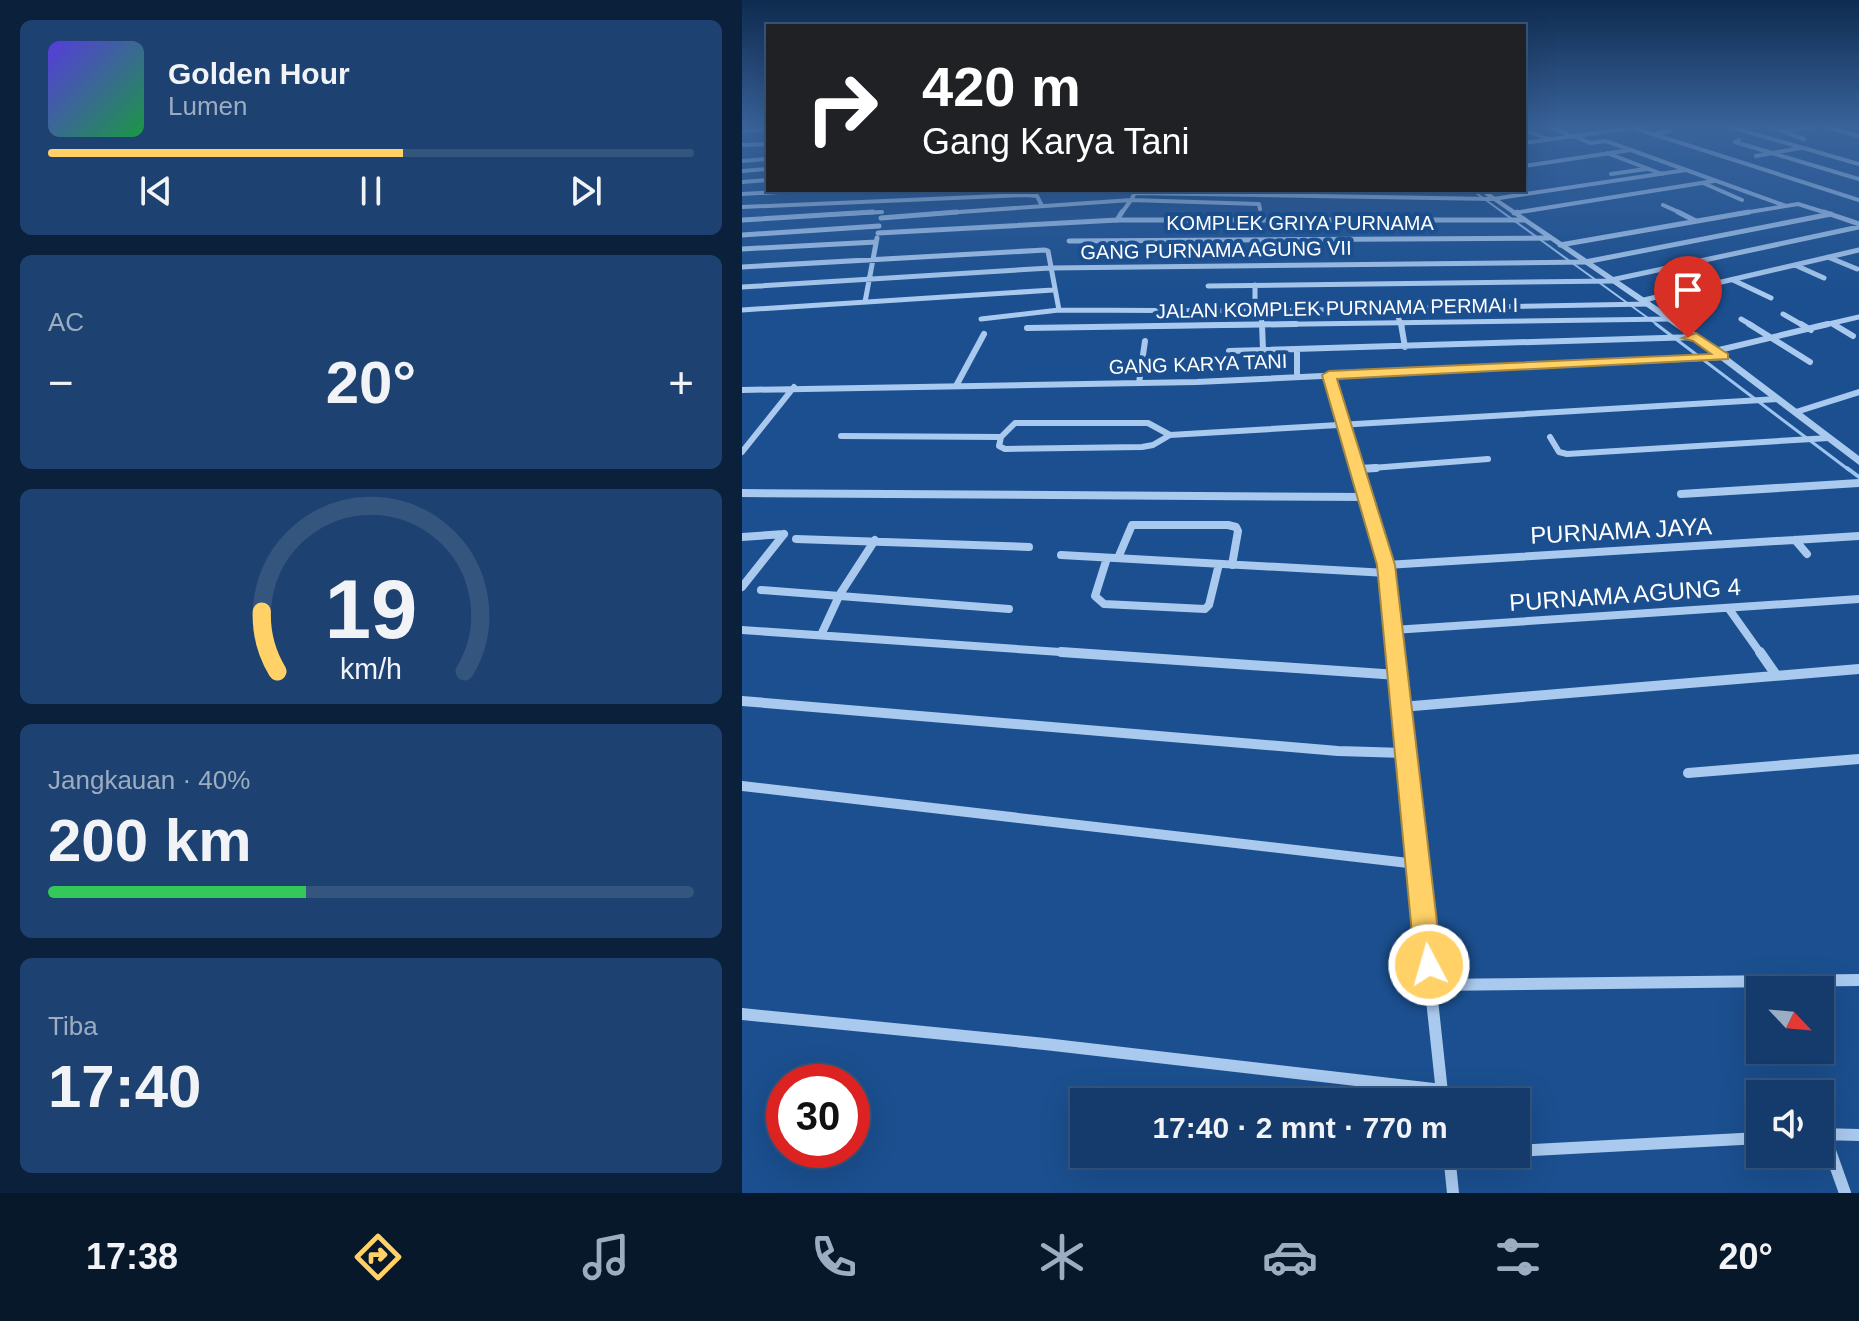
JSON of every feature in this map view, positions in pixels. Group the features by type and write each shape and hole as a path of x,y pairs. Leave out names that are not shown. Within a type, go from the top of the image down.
{"street":[{"path":"1491,199 1615,182"},
{"path":"878,233 1117,220 1517,218 1714,182"},
{"path":"1721,182 1787,206"},
{"path":"1801,182 1859,200"},
{"path":"1703,183 1742,200"},
{"path":"742,194 778,192"},
{"path":"865,302 885,192"},
{"path":"1117,220 1136,192 1481,195 1560,245 1718,355 1859,462"},
{"path":"742,207 1031,195 1039,198 1042,206"},
{"path":"742,220 1131,200 1259,204 1260,209"},
{"path":"1560,245 1796,204 1859,225"},
{"path":"1663,205 1697,221"},
{"name":"GANG PURNAMA AGUNG VII","path":"742,287 1050,268 1582,262 1831,214"},
{"path":"1208,286 1596,283 1859,225"},
{"path":"742,235 879,226"},
{"name":"KOMPLEK GRIYA PURNAMA","path":"1069,241 1547,238"},
{"path":"742,249 876,242"},
{"path":"742,267 1045,250 1048,251 1059,310"},
{"path":"981,319 1059,310 1258,311 1627,305 1859,250"},
{"path":"1828,257 1857,269"},
{"path":"1795,265 1824,278"},
{"path":"1733,280 1771,298"},
{"path":"1255,285 1263,325 1263,350"},
{"path":"742,310 1053,290"},
{"path":"1394,308 1401,323 1405,347"},
{"path":"1783,314 1812,330"},
{"name":"JALAN KOMPLEK PURNAMA PERMAI I","path":"1027,328 1666,319"},
{"path":"1741,319 1810,362"},
{"name":"GANG KARYA TANI","path":"742,390 1139,383 1702,359 1772,338 1857,320"},
{"path":"1833,324 1853,336"},
{"path":"956,386 984,334"},
{"path":"1229,351 1692,337"},
{"path":"1139,383 1145,341"},
{"path":"1297,349 1297,377"},
{"path":"1329,375 1387,569 1441,1088"},
{"path":"742,452 794,387"},
{"path":"1796,412 1859,392"},
{"path":"1170,435 1148,423 1015,423 1001,437 999,446 1005,449 1147,446 1170,435 1775,399"},
{"path":"841,436 1001,437"},
{"path":"742,437 754,437"},
{"path":"1550,437 1559,452 1567,454 1825,438"},
{"path":"1848,453 1859,449"},
{"path":"1359,469 1488,459"},
{"path":"1681,494 1859,483"},
{"path":"742,493 1367,497"},
{"path":"1118,558 1128,530 1136,524 1228,525 1236,527 1238,531 1232,565"},
{"path":"742,537 784,534 742,587"},
{"name":"PURNAMA JAYA","path":"1061,555 1232,565 1387,569 1859,536"},
{"path":"796,539 1029,547"},
{"path":"821,635 840,594 875,540"},
{"path":"1795,540 1807,554"},
{"path":"1107,558 1095,596 1104,604 1205,609 1209,605 1219,564"},
{"path":"761,590 1009,609"},
{"name":"PURNAMA AGUNG 4","path":"1393,630 1859,599"},
{"path":"1729,609 1776,675"},
{"path":"742,630 1398,675"},
{"path":"1401,707 1859,669"},
{"path":"742,701 1338,751 1405,753"},
{"path":"1688,773 1859,759"},
{"path":"742,786 1417,864"},
{"path":"1431,985 1859,980"},
{"path":"742,1014 1045,1044 1381,1088"},
{"path":"1834,1134 1859,1135"},
{"path":"1530,1150 1746,1139"},
{"path":"1834,1165 1845,1193"},
{"path":"1450,1168 1453,1193"}],"waterway":[{"path":"1475,192 1659,326"},
{"path":"1656,324 1849,470"},
{"path":"1847,468 1859,477"}],"route":[{"path":"1429,965 1386,565 1329,375 1723,357 1696,337 1688,338"}]}
